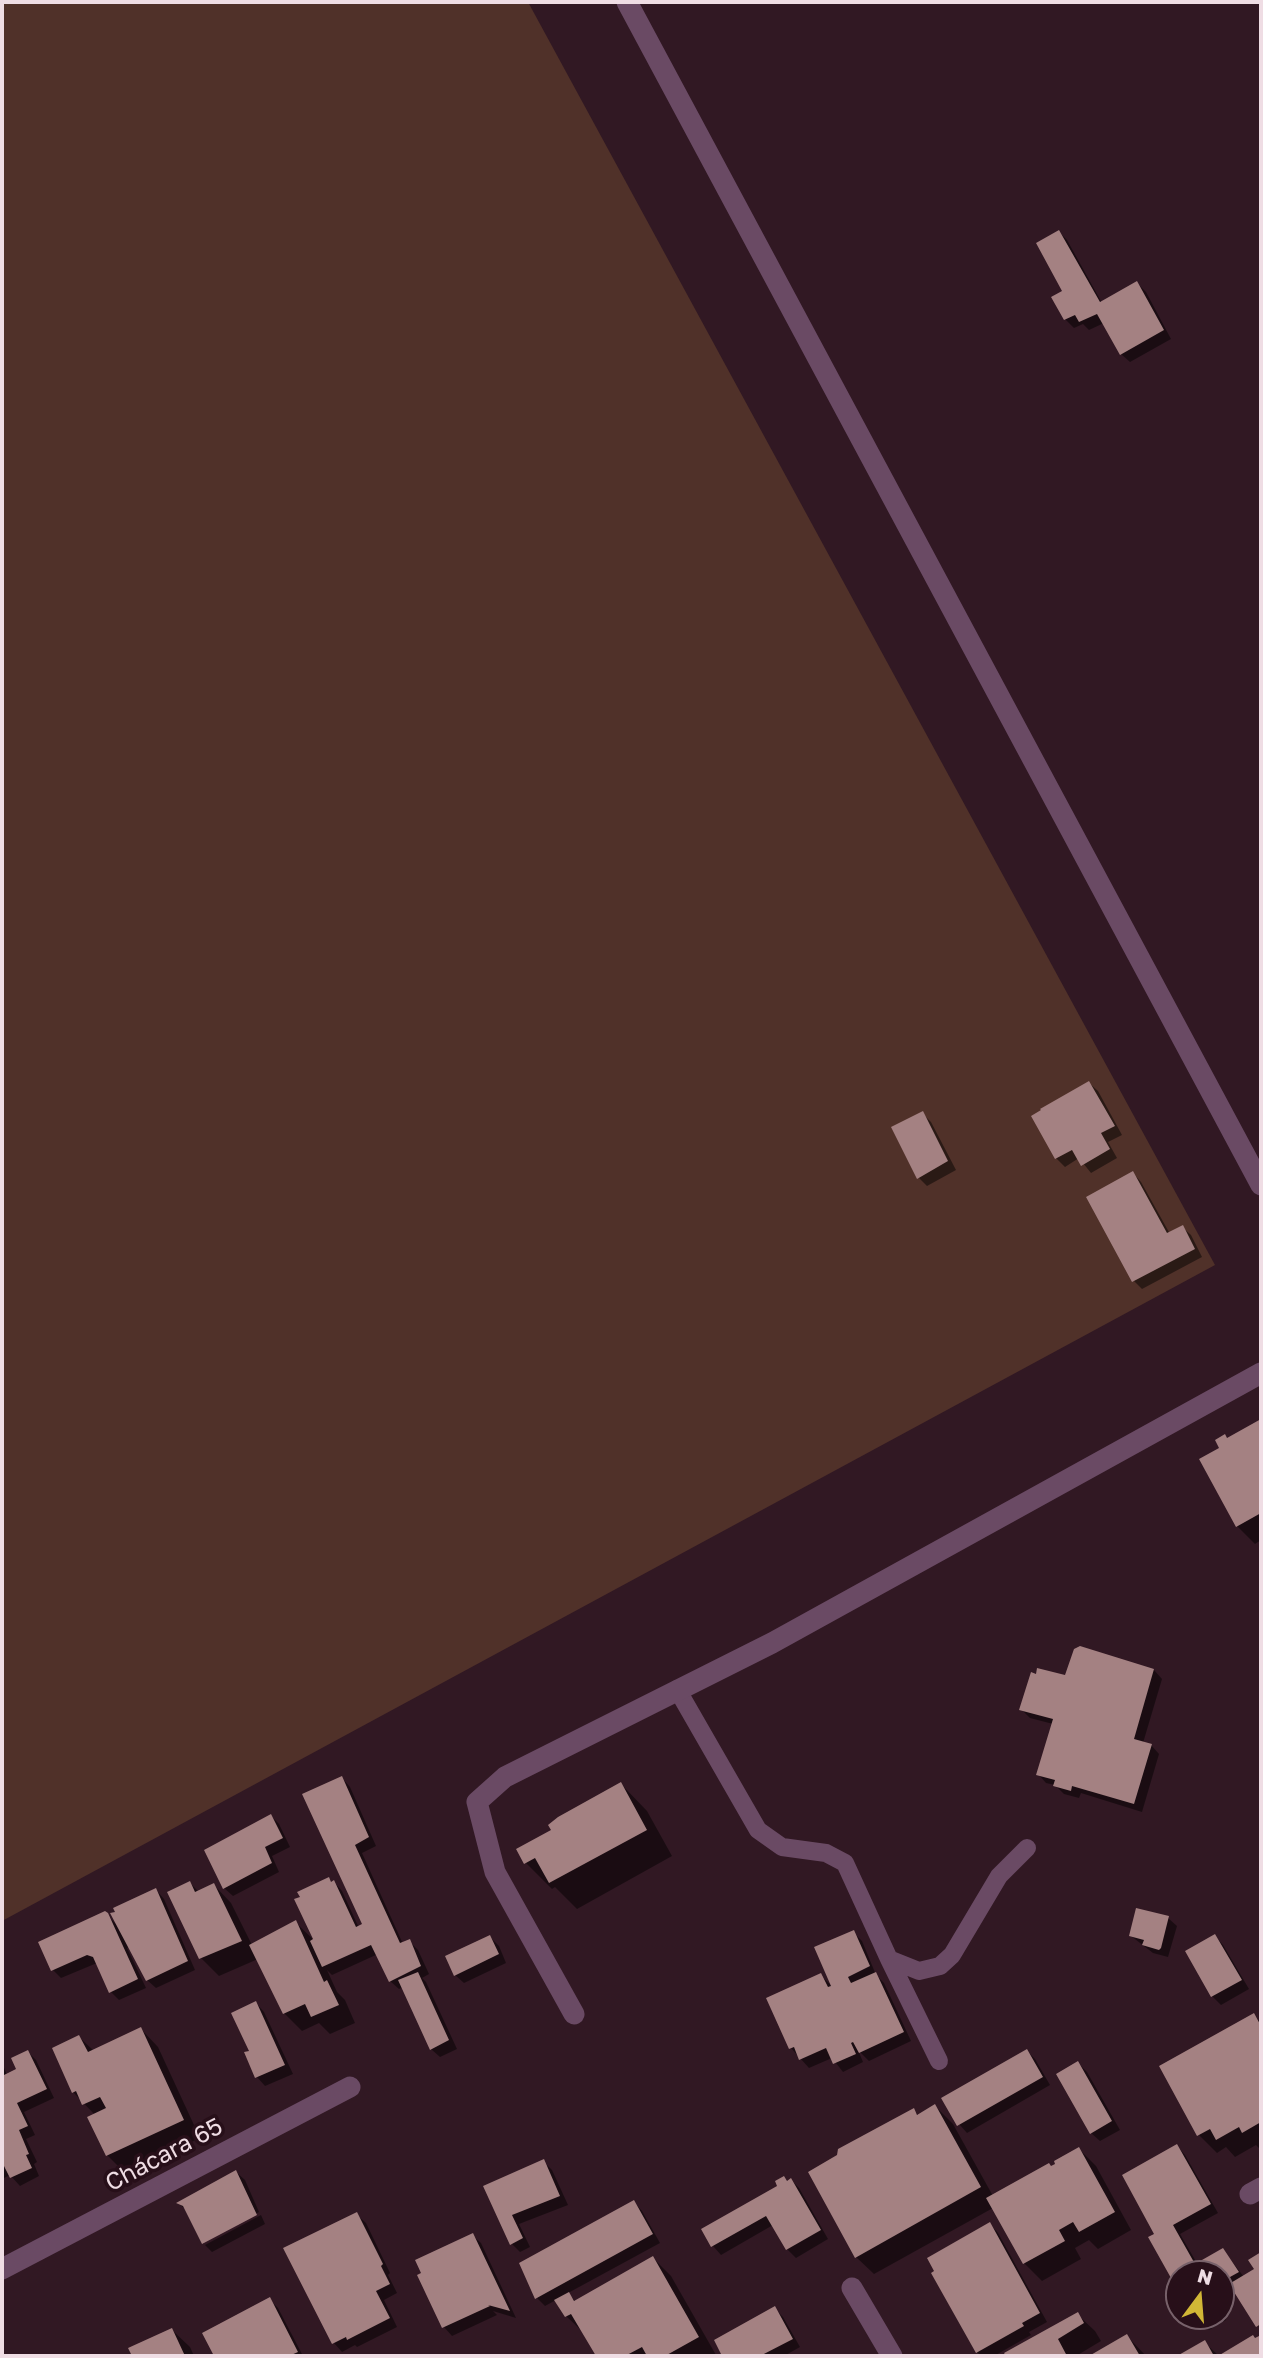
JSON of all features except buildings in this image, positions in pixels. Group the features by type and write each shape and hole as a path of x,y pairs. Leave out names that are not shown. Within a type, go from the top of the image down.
{"street":[{"path":"627,2 1261,1185"},
{"path":"574,2014 495,1872 477,1802 505,1777 772,1643 1261,1373"},
{"name":"Chácara 65","path":"2,2269 350,2087"},
{"path":"852,2288 892,2356"}],"lane":[{"path":"677,1689 758,1830 782,1847 826,1853 845,1863 939,2060"},
{"path":"889,1959 919,1971 940,1966 953,1955 999,1876 1027,1848"}],"shaded area":[{"path":"2,2 528,2 1215,1265 2,1921"}]}
